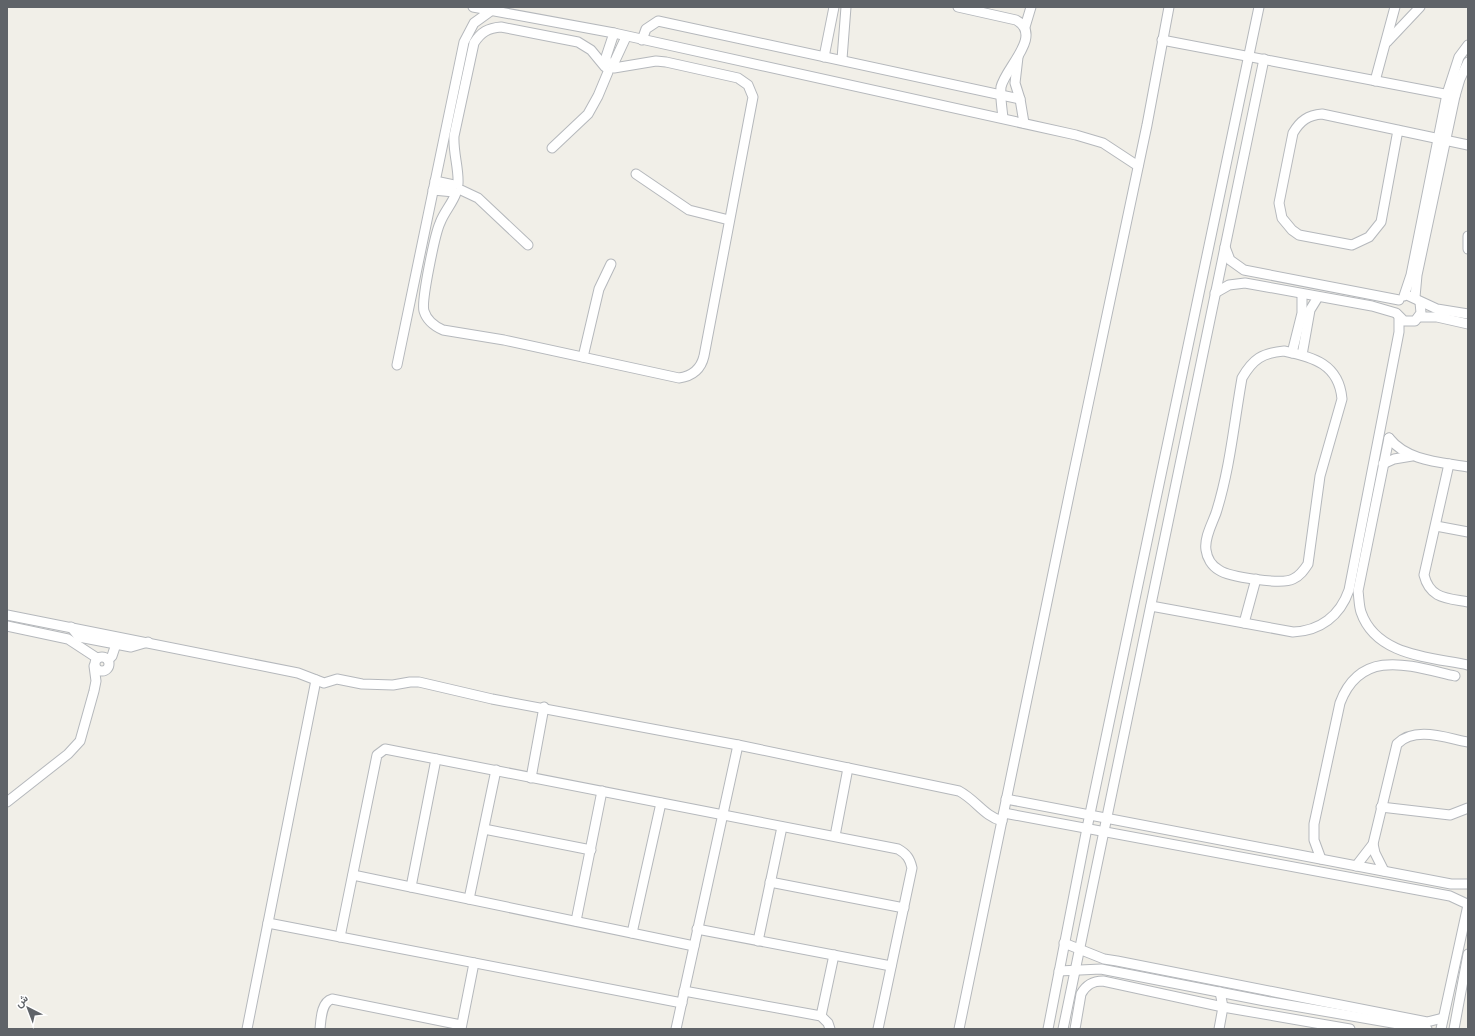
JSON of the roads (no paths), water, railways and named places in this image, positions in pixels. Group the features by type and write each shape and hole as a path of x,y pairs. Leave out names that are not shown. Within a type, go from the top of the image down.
{"street":[{"path":"473,7 614,34 1024,123 1096,141 1115,150 1138,166"},
{"path":"824,57 834,7"},
{"path":"842,60 846,7"},
{"path":"958,7 1016,20 1024,27"},
{"path":"1003,118 1001,94 1003,82 1026,40 1024,27 1031,7"},
{"path":"959,1029 1138,166 1169,7"},
{"path":"1048,1029 1086,828 1259,7"},
{"path":"1376,81 1395,7"},
{"path":"1385,44 1420,7"},
{"path":"397,365 464,42 474,23 492,10"},
{"path":"642,40 646,30 658,20 1020,99"},
{"path":"501,27 578,42 591,50 610,67 656,61 666,62 738,78 748,85 751,90 753,103 729,220 704,356 698,369 693,374 679,378 504,340 443,330 431,322 427,317 423,302 439,223 452,203 457,189 458,172 454,136 474,43 482,33 488,29 501,27"},
{"path":"610,67 606,57 614,34"},
{"path":"552,148 588,114 626,37"},
{"path":"1162,40 1451,95"},
{"path":"1151,606 1293,632 1307,631 1326,623 1336,614 1344,603 1349,590 1398,340 1398,316 1396,304 1402,298 1415,268 1459,57 1468,45"},
{"path":"1018,57 1015,83 1020,99 1024,123"},
{"path":"1063,1029 1102,831 1151,606 1264,59"},
{"path":"1451,95 1468,62"},
{"path":"1398,130 1381,222 1369,237 1352,245 1299,235 1286,225 1282,218 1279,203 1294,133 1302,121 1308,117 1322,114 1398,130 1442,140 1468,145"},
{"path":"636,174 689,210 729,220"},
{"path":"435,181 478,198 528,245"},
{"path":"433,190 457,189"},
{"path":"1468,236 1468,250"},
{"path":"1225,247 1230,260 1244,270 1402,298 1417,299 1437,309 1468,314"},
{"path":"583,357 599,289 611,264"},
{"path":"1415,268 1417,299 1421,313 1419,318"},
{"path":"1215,293 1224,287 1239,283 1372,306 1409,322 1419,318 1436,318 1468,324"},
{"path":"1292,353 1302,313 1302,294"},
{"path":"1302,355 1310,310 1318,297"},
{"path":"1270,352 1292,353 1319,361 1328,368 1341,387 1342,398 1320,476 1308,564 1302,573 1293,579 1283,582 1221,571 1208,558 1206,541 1222,490 1242,378 1248,366 1258,357 1270,352"},
{"path":"1468,467 1413,456 1395,446 1389,438 1358,591 1361,612 1370,631 1386,645 1405,652 1468,665"},
{"path":"1383,464 1394,459 1413,456"},
{"path":"1449,464 1424,576 1427,586 1434,594 1468,602"},
{"path":"1436,526 1468,532"},
{"path":"1244,623 1256,578"},
{"path":"7,615 298,672 324,683 337,680 388,686 419,682 492,699 544,707 738,745 959,792 967,796 986,815 1086,828 1450,896 1467,904"},
{"path":"7,626 68,639 100,660"},
{"path":"72,627 79,637 131,647 148,642"},
{"path":"7,802 68,754 80,741 94,691 100,660 95,640"},
{"path":"100,660 112,656 116,644"},
{"path":"1321,859 1314,840 1314,824 1340,703 1344,692 1361,675 1382,664 1396,663 1455,676"},
{"path":"247,1029 316,680"},
{"path":"531,778 544,707"},
{"path":"1356,866 1373,844 1394,749 1401,739 1407,736 1421,734 1468,742"},
{"path":"676,1029 738,745"},
{"path":"340,937 379,752 385,749 898,849 906,854 910,860 912,868 878,1029"},
{"path":"411,887 436,759"},
{"path":"835,836 848,768"},
{"path":"470,899 496,770"},
{"path":"576,921 602,791"},
{"path":"1006,799 1451,884 1468,884"},
{"path":"632,933 661,803"},
{"path":"1381,807 1450,816 1468,808"},
{"path":"758,941 782,826"},
{"path":"484,829 591,850"},
{"path":"1205,851 1207,837"},
{"path":"1373,844 1378,862 1384,871"},
{"path":"353,875 694,946"},
{"path":"770,882 904,908"},
{"path":"1441,1029 1467,904 1463,892 1468,884"},
{"path":"268,923 682,1003"},
{"path":"698,929 891,966"},
{"path":"1064,942 1117,961 1267,991 1427,1026"},
{"path":"1454,1029 1468,954"},
{"path":"821,1016 834,955"},
{"path":"320,1029 324,1006 327,1001 332,1000 461,1027 474,963"},
{"path":"1059,972 1101,969 1265,1001 1427,1026 1444,1018"},
{"path":"1074,1029 1081,994 1088,985 1097,981 1223,1007 1350,1029"},
{"path":"684,991 821,1016 828,1023 830,1029"},
{"path":"1265,1001 1267,991"},
{"path":"1219,1029 1223,1007 1220,992"},
{"path":"1223,1007 1238,996"},
{"path":"1299,1029 1301,1020"}]}
